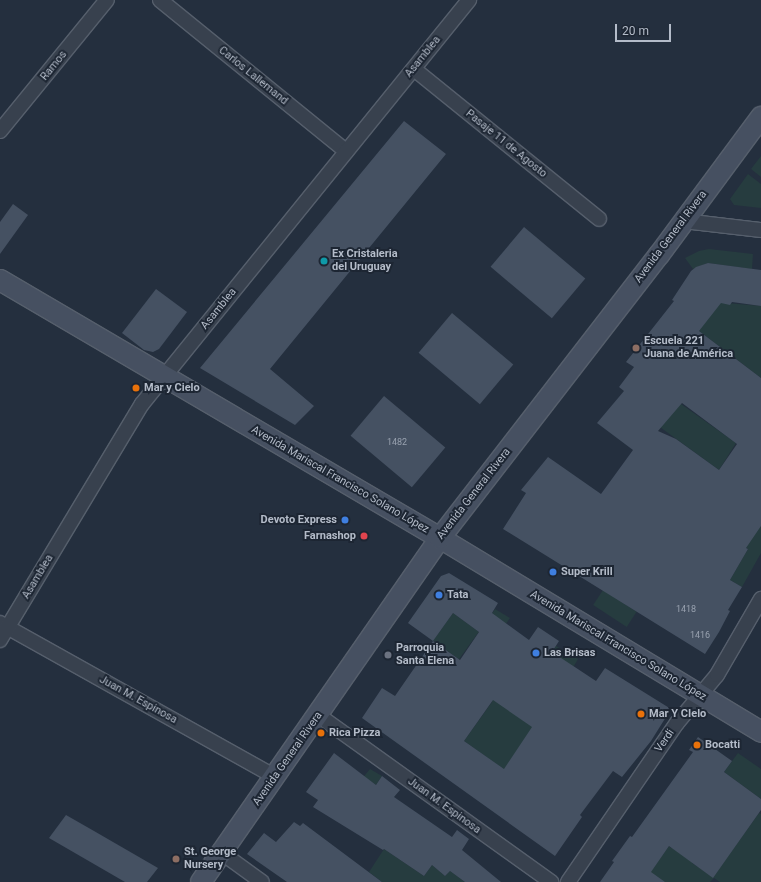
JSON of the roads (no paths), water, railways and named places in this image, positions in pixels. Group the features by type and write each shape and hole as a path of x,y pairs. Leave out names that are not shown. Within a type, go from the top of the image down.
{"main road":[{"name":"Avenida General Rivera","path":"201,882 276,777 440,538 684,221 761,117"},
{"name":"Avenida Mariscal Francisco Solano López","path":"0,280 440,538 761,732"}],"street":[{"name":"Ramos","path":"0,131 107,0"},
{"name":"Carlos Lallemand","path":"160,0 346,151"},
{"name":"Asamblea","path":"0,640 4,625 142,404 469,0"},
{"name":"Pasaje 11 de Agosto","path":"414,68 599,219"},
{"path":"684,221 761,230"},
{"name":"Verdi","path":"568,882 677,723 717,675 761,599"},
{"name":"Juan M. Espinosa","path":"4,625 276,777"},
{"name":"Juan M. Espinosa","path":"318,715 550,882"},
{"path":"222,853 262,882"}],"place":[{"name":"Ex Cristaleria del Uruguay","path":"324,261"},
{"name":"Escuela 221 Juana de América","path":"636,348"},
{"name":"Mar y Cielo","path":"136,388"},
{"name":"Devoto Express","path":"345,520"},
{"name":"Farnashop","path":"364,536"},
{"name":"Super Krill","path":"553,572"},
{"name":"Tata","path":"439,595"},
{"name":"Las Brisas","path":"536,653"},
{"name":"Parroquia Santa Elena","path":"388,655"},
{"name":"Mar Y CIelo","path":"641,714"},
{"name":"Rica Pizza","path":"321,733"},
{"name":"Bocatti","path":"697,745"},
{"name":"St. George Nursery","path":"176,859"}]}
